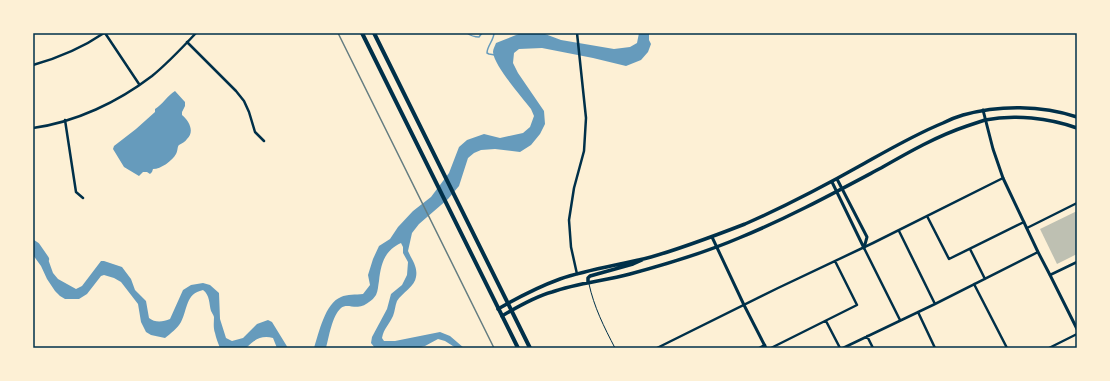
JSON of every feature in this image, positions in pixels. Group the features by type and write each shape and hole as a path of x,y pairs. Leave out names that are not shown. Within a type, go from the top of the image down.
{"main road":[{"path":"362,33 518,348"},
{"path":"374,33 530,348"},
{"path":"498,308 542,286 576,274 651,256 712,237 766,215 832,182 901,143 960,116 983,110 1028,108 1058,112 1077,117"},
{"path":"502,316 551,292 629,274 687,258 716,247 776,222 837,192 924,144 955,130 985,120 1027,118 1077,128"},
{"path":"588,283 588,278 590,276 633,264 651,256"}],"street":[{"path":"33,65 51,60 72,51 104,33 139,84"},
{"path":"33,128 65,120 97,109 118,98 157,71 196,33"},
{"path":"576,274 571,247 569,220 574,188 584,151 586,132 586,118 577,33"},
{"path":"187,42 236,91 249,112 255,132 264,141"},
{"path":"983,110 1002,178 1077,329"},
{"path":"65,120 76,192 83,198"},
{"path":"657,348 778,288 899,231 1002,178"},
{"path":"837,179 866,237 864,248"},
{"path":"832,182 900,320"},
{"path":"1027,228 1077,203"},
{"path":"927,216 949,259 1024,222"},
{"path":"899,231 935,304"},
{"path":"712,237 765,347 759,348"},
{"path":"970,249 985,279"},
{"path":"843,348 1038,252"},
{"path":"771,348 857,305 835,261"},
{"path":"1050,275 1077,262"},
{"path":"974,284 1007,348"},
{"path":"918,312 935,348"},
{"path":"826,321 840,348"},
{"path":"1049,348 1077,334"},
{"path":"867,336 873,348"}],"lane":[{"path":"588,283 595,307 615,348"}],"water":[{"path":"521,33 545,34 561,40 614,49 630,47 637,43 639,33 649,33 649,40 651,44 648,52 641,60 626,66 542,48 519,49 514,53 513,63 518,73 544,111 545,124 540,134 531,145 520,152 495,149 481,150 468,158 459,186 448,199 419,224 412,233 408,251 415,267 415,280 397,301 393,316 382,338 384,341 395,341 440,332 450,336 464,348 456,348 445,341 438,339 425,346 417,348 375,348 371,343 372,337 387,309 391,294 402,285 407,275 408,262 403,253 401,243 395,246 384,259 376,295 365,305 357,307 344,306 341,308 333,321 326,348 314,348 323,319 331,305 335,300 343,296 363,294 370,285 368,275 379,246 390,239 398,227 413,211 431,197 449,173 459,147 467,140 484,134 500,138 523,133 530,127 534,116 531,109 503,73 493,52 496,43"},
{"path":"175,91 185,102 182,115 190,126 191,133 185,141 179,145 176,154 169,162 159,168 153,169 150,174 143,172 139,176 124,167 113,149 114,146 155,112 155,109"},
{"path":"33,244 48,259 53,273 58,279 76,289 82,286 101,261 122,267 131,279 135,290 146,301 149,318 151,320 162,321 170,319 183,290 191,285 203,283 210,285 219,293 220,319 226,338 232,341 243,338 257,324 268,320 272,322 288,348 277,348 273,338 265,337 255,341 246,348 220,348 214,331 214,317 208,297 203,290 197,292 190,298 181,322 172,333 165,338 151,335 146,332 141,322 138,304 121,282 114,278 104,275 101,276 87,294 79,299 65,299 60,296 47,279 41,266 33,255"}],"building":[{"path":"1077,211 1077,254 1057,264 1040,229"}],"waterway":[{"path":"467,33 479,37 482,33"},
{"path":"494,33 487,53 495,55"},
{"path":"33,244 45,259"}],"railway":[{"path":"338,33 494,348"}]}
